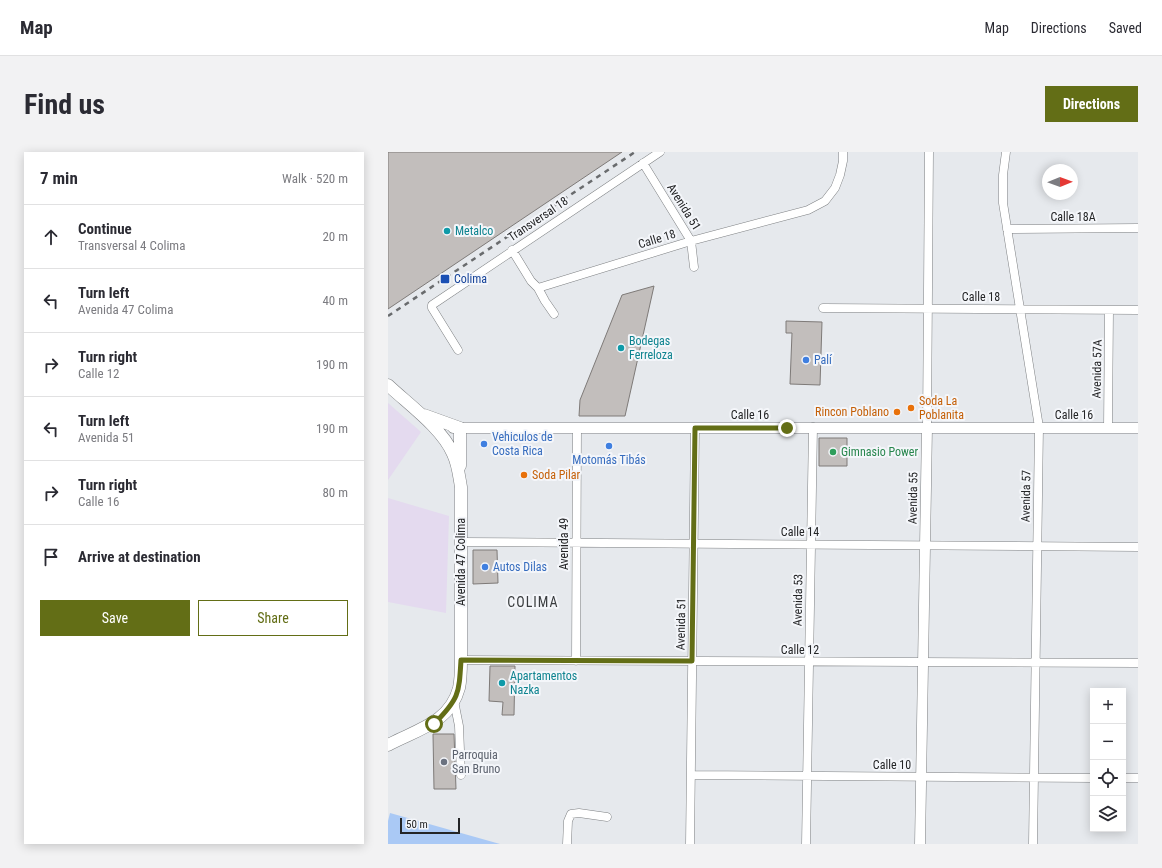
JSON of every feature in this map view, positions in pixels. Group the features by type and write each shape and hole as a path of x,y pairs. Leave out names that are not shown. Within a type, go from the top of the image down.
{"main road":[{"name":"Avenida 47 Colima","path":"388,385 435,428 454,455 460,487 461,542 460,686 454,701"},
{"path":"418,413 460,428 460,487"},
{"path":"388,745 434,724 447,711 454,701"}],"street":[{"name":"Transversal 18","path":"458,350 432,308 432,305 660,152"},
{"name":"Calle 18","path":"538,288 691,241 808,210 825,201 835,188 840,175 843,152"},
{"name":"Avenida 55","path":"920,844 928,427 929,152"},
{"name":"Avenida 57","path":"1006,152 1003,176 1003,203 1039,428 1033,844"},
{"name":"Avenida 51","path":"643,163 691,241 694,267"},
{"name":"Calle 18A","path":"1007,229 1138,228"},
{"path":"512,250 530,281 538,288 554,314"},
{"name":"Calle 18","path":"823,308 1138,310"},
{"name":"Avenida 57A","path":"1108,428 1109,310"},
{"name":"Calle 16","path":"435,428 1138,428"},
{"name":"Avenida 49","path":"576,661 577,428"},
{"name":"Avenida 51","path":"690,844 695,428"},
{"name":"Avenida 53","path":"806,844 813,428"},
{"name":"Calle 14","path":"461,542 1138,546"},
{"name":"Calle 12","path":"461,660 1138,663"},
{"path":"454,701 459,726 461,774"},
{"name":"Calle 10","path":"691,775 1090,778"},
{"path":"1126,778 1138,778"},
{"path":"566,844 568,821 571,814 579,812 607,817"}],"shaded area":[{"path":"388,403 421,432 388,480"},
{"path":"388,498 449,516 446,613 388,602"},
{"path":"390,813 500,844 388,844 388,821"}],"building":[{"name":"Metalco","path":"388,152 622,152 388,309"},
{"name":"Bodegas Ferreloza","path":"654,286 625,416 579,416 580,400 622,295"},
{"name":"Palí","path":"786,321 822,322 820,385 790,384 792,333 786,333"},
{"name":"Gimnasio Power","path":"819,438 847,438 847,466 819,466"},
{"name":"Autos Dilas","path":"473,550 497,550 498,583 473,584"},
{"name":"Apartamentos Nazka","path":"490,666 515,666 514,715 502,715 503,702 489,701"},
{"name":"Parroquia San Bruno","path":"433,734 454,734 456,789 434,789"}],"railway":[{"path":"388,316 635,152"}],"place":[{"name":"Metalco","path":"447,231"},
{"name":"Colima","path":"445,279"},
{"name":"Bodegas Ferreloza","path":"621,348"},
{"name":"Palí","path":"806,360"},
{"name":"Soda La Poblanita","path":"911,408"},
{"name":"Rincon Poblano","path":"897,412"},
{"name":"Vehiculos de Costa Rica","path":"484,444"},
{"name":"Motomás Tibás","path":"609,446"},
{"name":"Gimnasio Power","path":"833,452"},
{"name":"Soda Pilar","path":"524,475"},
{"name":"Autos Dilas","path":"485,567"},
{"name":"Apartamentos Nazka","path":"502,683"},
{"name":"Parroquia San Bruno","path":"444,762"}],"district":[{"name":"COLIMA","path":"533,602"}],"route":[{"path":"434,724 447,711 456,696 460,686 461,660 692,661 695,428 787,428"}]}
